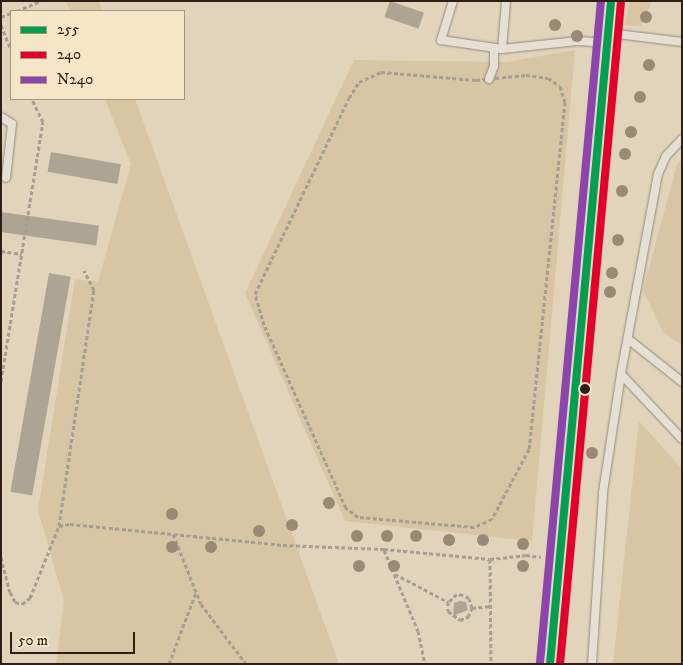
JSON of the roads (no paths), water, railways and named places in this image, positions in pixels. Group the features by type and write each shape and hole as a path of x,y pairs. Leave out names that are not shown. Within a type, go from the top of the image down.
{"main road":[{"path":"550,664 557,558 610,1"}],"lane":[{"path":"453,1 441,40 498,48 606,38 682,42"},
{"path":"489,79 498,48 506,1"},
{"path":"1,117 12,124 6,178"},
{"path":"592,664 603,492 621,374 658,174 666,156 682,139"},
{"path":"628,339 682,382"},
{"path":"621,374 682,439"}]}
